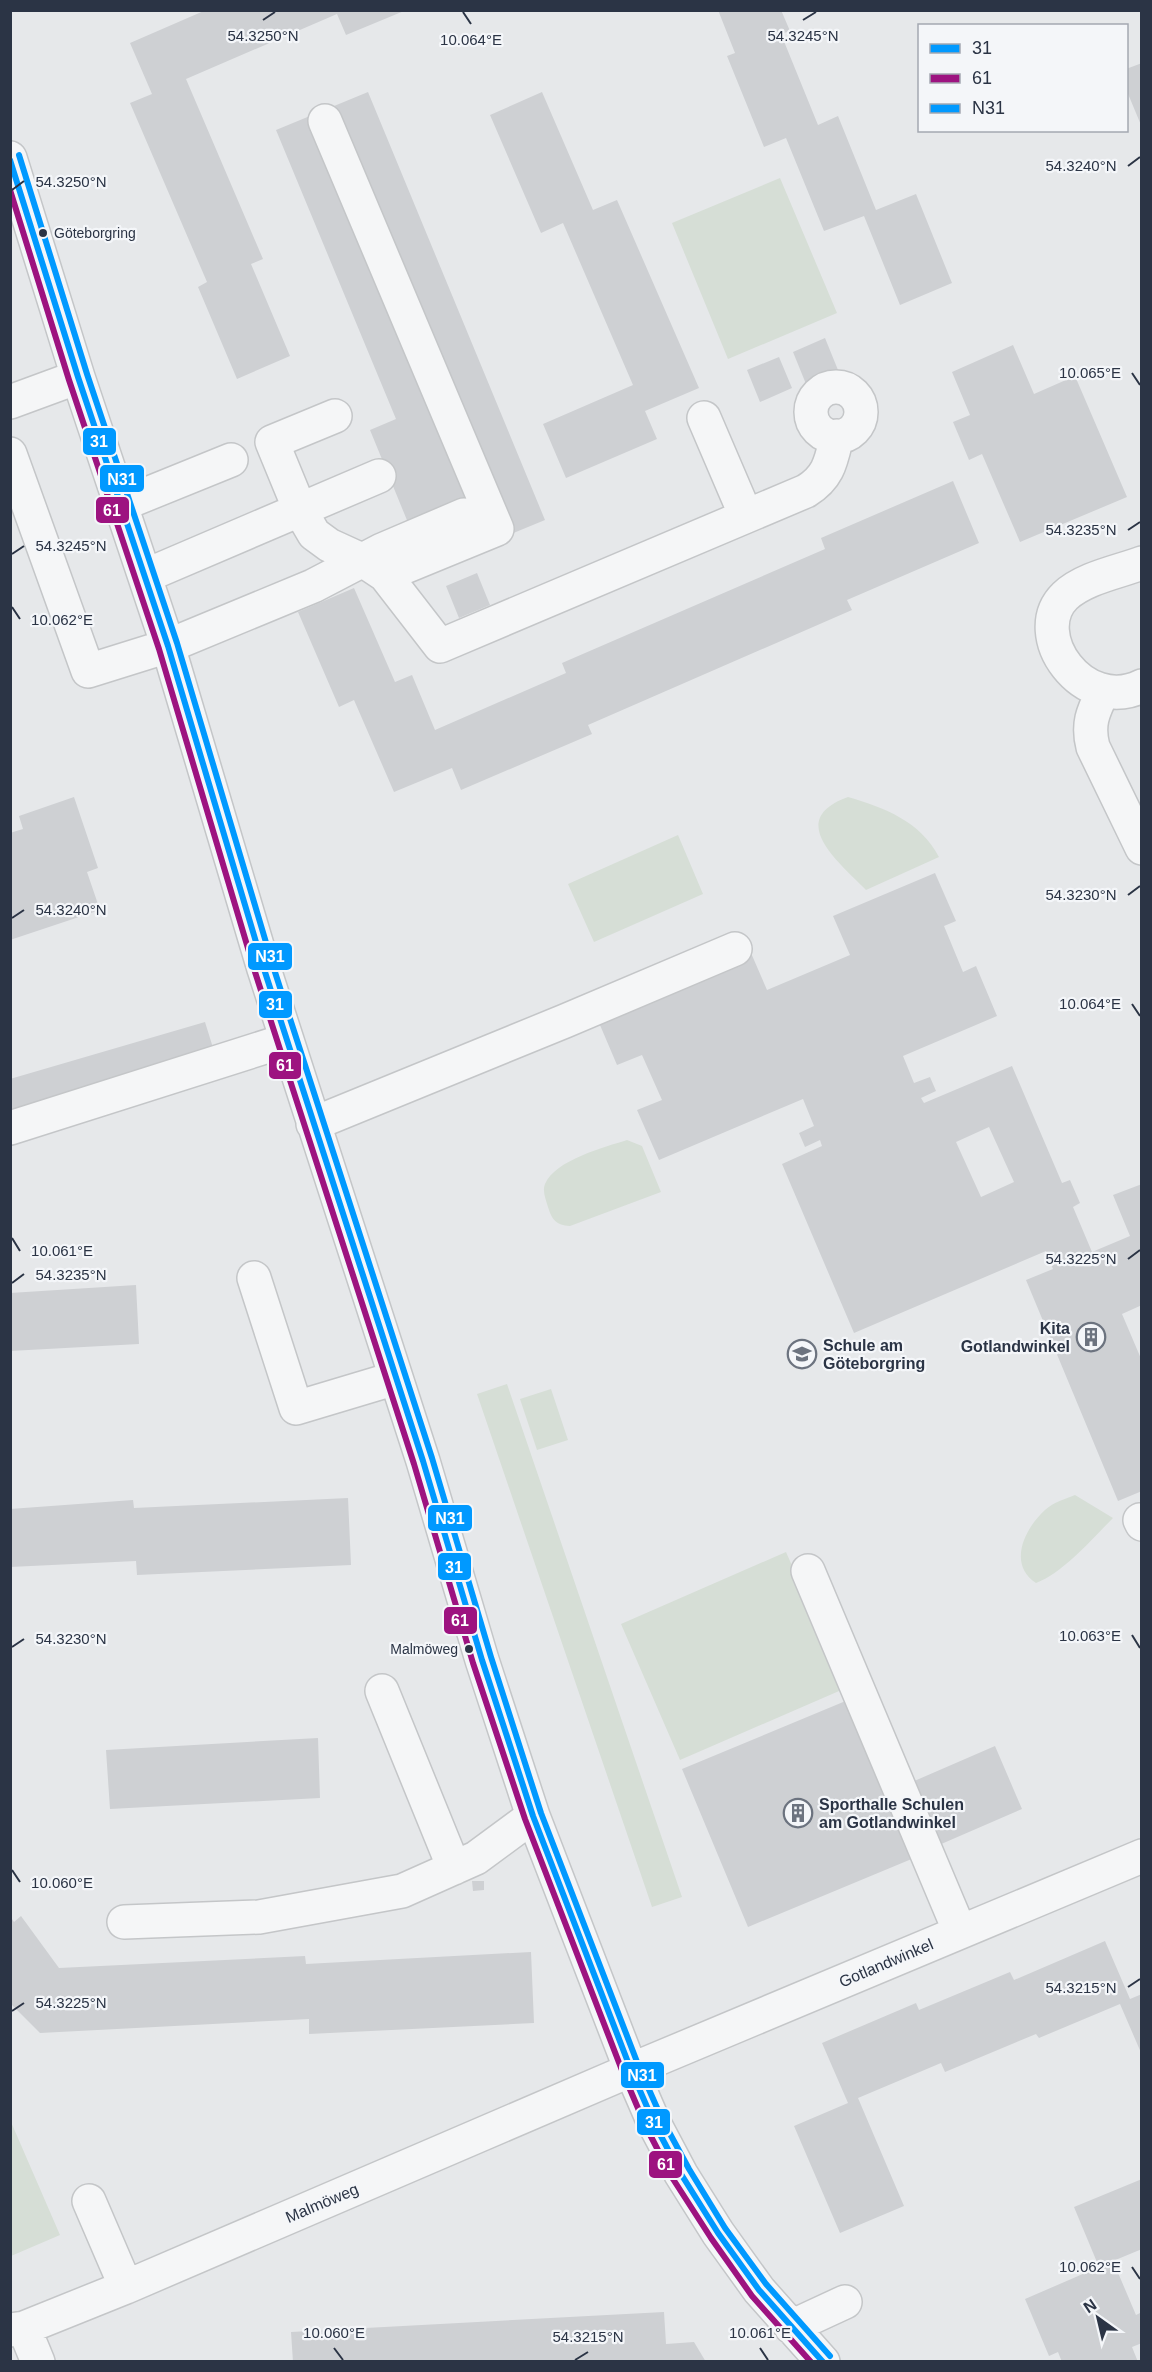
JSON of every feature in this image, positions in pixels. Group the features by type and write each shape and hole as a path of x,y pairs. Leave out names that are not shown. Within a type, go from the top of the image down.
{"street":[{"path":"10,454 88,671 168,646 313,586 497,529 325,121"},
{"path":"10,158 78,376 168,646 313,1124 423,1461 482,1659 533,1816 631,2070 654,2123 681,2174 752,2281 823,2361"},
{"path":"10,402 78,376"},
{"path":"336,416 272,442 300,510 314,534 329,545 374,568 440,646 807,491 817,484 830,466 837,436"},
{"path":"704,418 746,516"},
{"path":"120,505 231,460"},
{"path":"145,576 379,476"},
{"path":"374,568 382,550 464,515"},
{"path":"1142,563 1085,584 1067,594 1058,604 1054,614 1054,635 1060,655 1071,672 1087,686 1117,693 1142,687"},
{"path":"1103,691 1092,715 1089,734 1093,747 1142,848"},
{"path":"313,1124 735,949"},
{"path":"10,1128 287,1040"},
{"path":"254,1278 296,1408 396,1378"},
{"path":"808,1571 960,1932"},
{"path":"382,1690 454,1868"},
{"path":"124,1922 259,1917 402,1891 476,1858 533,1816"},
{"name":"Gotlandwinkel","path":"631,2070 1142,1856"},
{"name":"Malmöweg","path":"17,2329 126,2287 631,2070"},
{"path":"89,2201 126,2287"},
{"path":"791,2327 845,2302"},
{"path":"17,2329 38,2361"}],"shaded area":[{"path":"780,178 837,313 728,359 672,223"},
{"path":"848,797 888,811 912,825 922,834 939,857 866,890 832,855 823,842 819,829 820,817 829,806"},
{"path":"678,835 703,894 594,942 568,884"},
{"path":"627,1140 642,1146 661,1192 570,1226 555,1221 544,1193 545,1184 550,1176 570,1161"},
{"path":"507,1384 682,1897 652,1907 477,1394"},
{"path":"551,1389 568,1440 537,1450 520,1399"},
{"path":"1075,1495 1113,1518 1067,1564 1036,1583 1027,1575 1022,1566 1022,1546 1026,1536 1031,1526 1045,1510"},
{"path":"786,1552 846,1688 680,1760 621,1624"},
{"path":"11,2122 60,2235 10,2256"}],"building":[{"path":"206,10 404,11 346,35 337,14 186,79 263,259 251,264 290,356 237,379 198,287 207,282 130,103 152,94 130,43"},
{"path":"718,10 781,10 790,31 781,34 818,125 838,116 876,210 916,194 952,283 900,305 864,216 824,231 786,138 764,147 727,56 735,53"},
{"path":"1142,63 1142,125 1128,94 1128,68"},
{"path":"368,92 545,520 427,569 370,430 396,419 276,130"},
{"path":"542,92 593,210 617,200 699,388 645,411 657,439 566,478 543,424 633,385 563,223 541,233 490,115"},
{"path":"825,338 838,370 806,384 793,352"},
{"path":"1013,345 1034,394 1075,376 1127,497 1020,542 982,454 969,460 953,422 970,415 952,372"},
{"path":"779,357 792,388 760,402 747,370"},
{"path":"953,481 979,543 847,600 852,610 588,725 592,734 461,790 452,768 394,792 354,700 339,707 298,612 354,588 395,682 412,675 435,730 566,673 562,663 825,549 821,538"},
{"path":"477,573 490,605 459,618 446,586"},
{"path":"74,797 98,868 87,872 100,910 10,940 10,833 23,829 19,816"},
{"path":"935,873 956,921 944,926 963,972 976,966 997,1016 903,1056 914,1083 930,1077 936,1091 921,1098 924,1103 1012,1066 1062,1183 1070,1180 1080,1203 1073,1207 1092,1252 1130,1236 1113,1195 1142,1184 1142,1305 1122,1314 1142,1361 1142,1491 1118,1501 1026,1280 1053,1269 1046,1251 854,1333 782,1164 822,1146 820,1140 805,1147 799,1133 814,1126 803,1099 659,1160 637,1110 662,1100 642,1055 617,1065 597,1018 751,953 767,990 850,955 833,916","holes":["989,1127 1014,1182 981,1197 956,1142"]},
{"path":"205,1022 214,1051 10,1111 10,1079"},
{"path":"136,1285 139,1344 10,1351 10,1293"},
{"path":"348,1498 351,1565 137,1575 136,1561 10,1567 10,1509 133,1500 134,1508"},
{"name":"Sporthalle Schulen am Gotlandwinkel","path":"848,1700 914,1858 748,1927 682,1769"},
{"path":"318,1738 320,1798 110,1809 106,1750"},
{"path":"995,1746 1022,1809 939,1845 912,1782"},
{"path":"472,1881 484,1881 484,1890 473,1891"},
{"path":"10,1916 14,1922 21,1916 59,1968 305,1956 306,1964 531,1952 534,2023 309,2034 309,2019 40,2033 10,2003"},
{"path":"1105,1941 1130,1999 1142,1994 1142,2055 1120,2004 1039,2038 1036,2034 945,2072 941,2063 858,2098 904,2206 840,2233 794,2126 848,2103 822,2043 916,2003 919,2010 1010,1972 1014,1980"},
{"path":"1142,2179 1142,2249 1113,2261 1136,2315 1142,2312 1142,2343 1132,2347 1138,2362 1062,2362 1058,2352 1049,2356 1025,2299 1099,2267 1074,2207"},
{"path":"664,2312 666,2344 694,2342 706,2362 293,2362 291,2332"}],"transit line":[{"name":"N31","path":"19,155 87,374 177,643 273,966 432,1458 491,1657 541,1813 639,2067 662,2119 725,2228 766,2284 830,2356"},
{"name":"31","path":"10,160 78,377 168,646 264,969 423,1461 482,1660 533,1816 631,2070 654,2123 681,2174 718,2233 759,2290 823,2362"},
{"name":"61","path":"10,190 69,380 159,649 255,972 414,1464 473,1663 525,1819 623,2073 646,2127 673,2179 752,2296 811,2362"}],"place":[{"name":"Göteborgring","path":"43,233"},
{"name":"Kita Gotlandwinkel","path":"1091,1337"},
{"name":"Schule am Göteborgring","path":"802,1354"},
{"name":"Malmöweg","path":"469,1649"},
{"name":"Sporthalle Schulen am Gotlandwinkel","path":"798,1813"}]}
